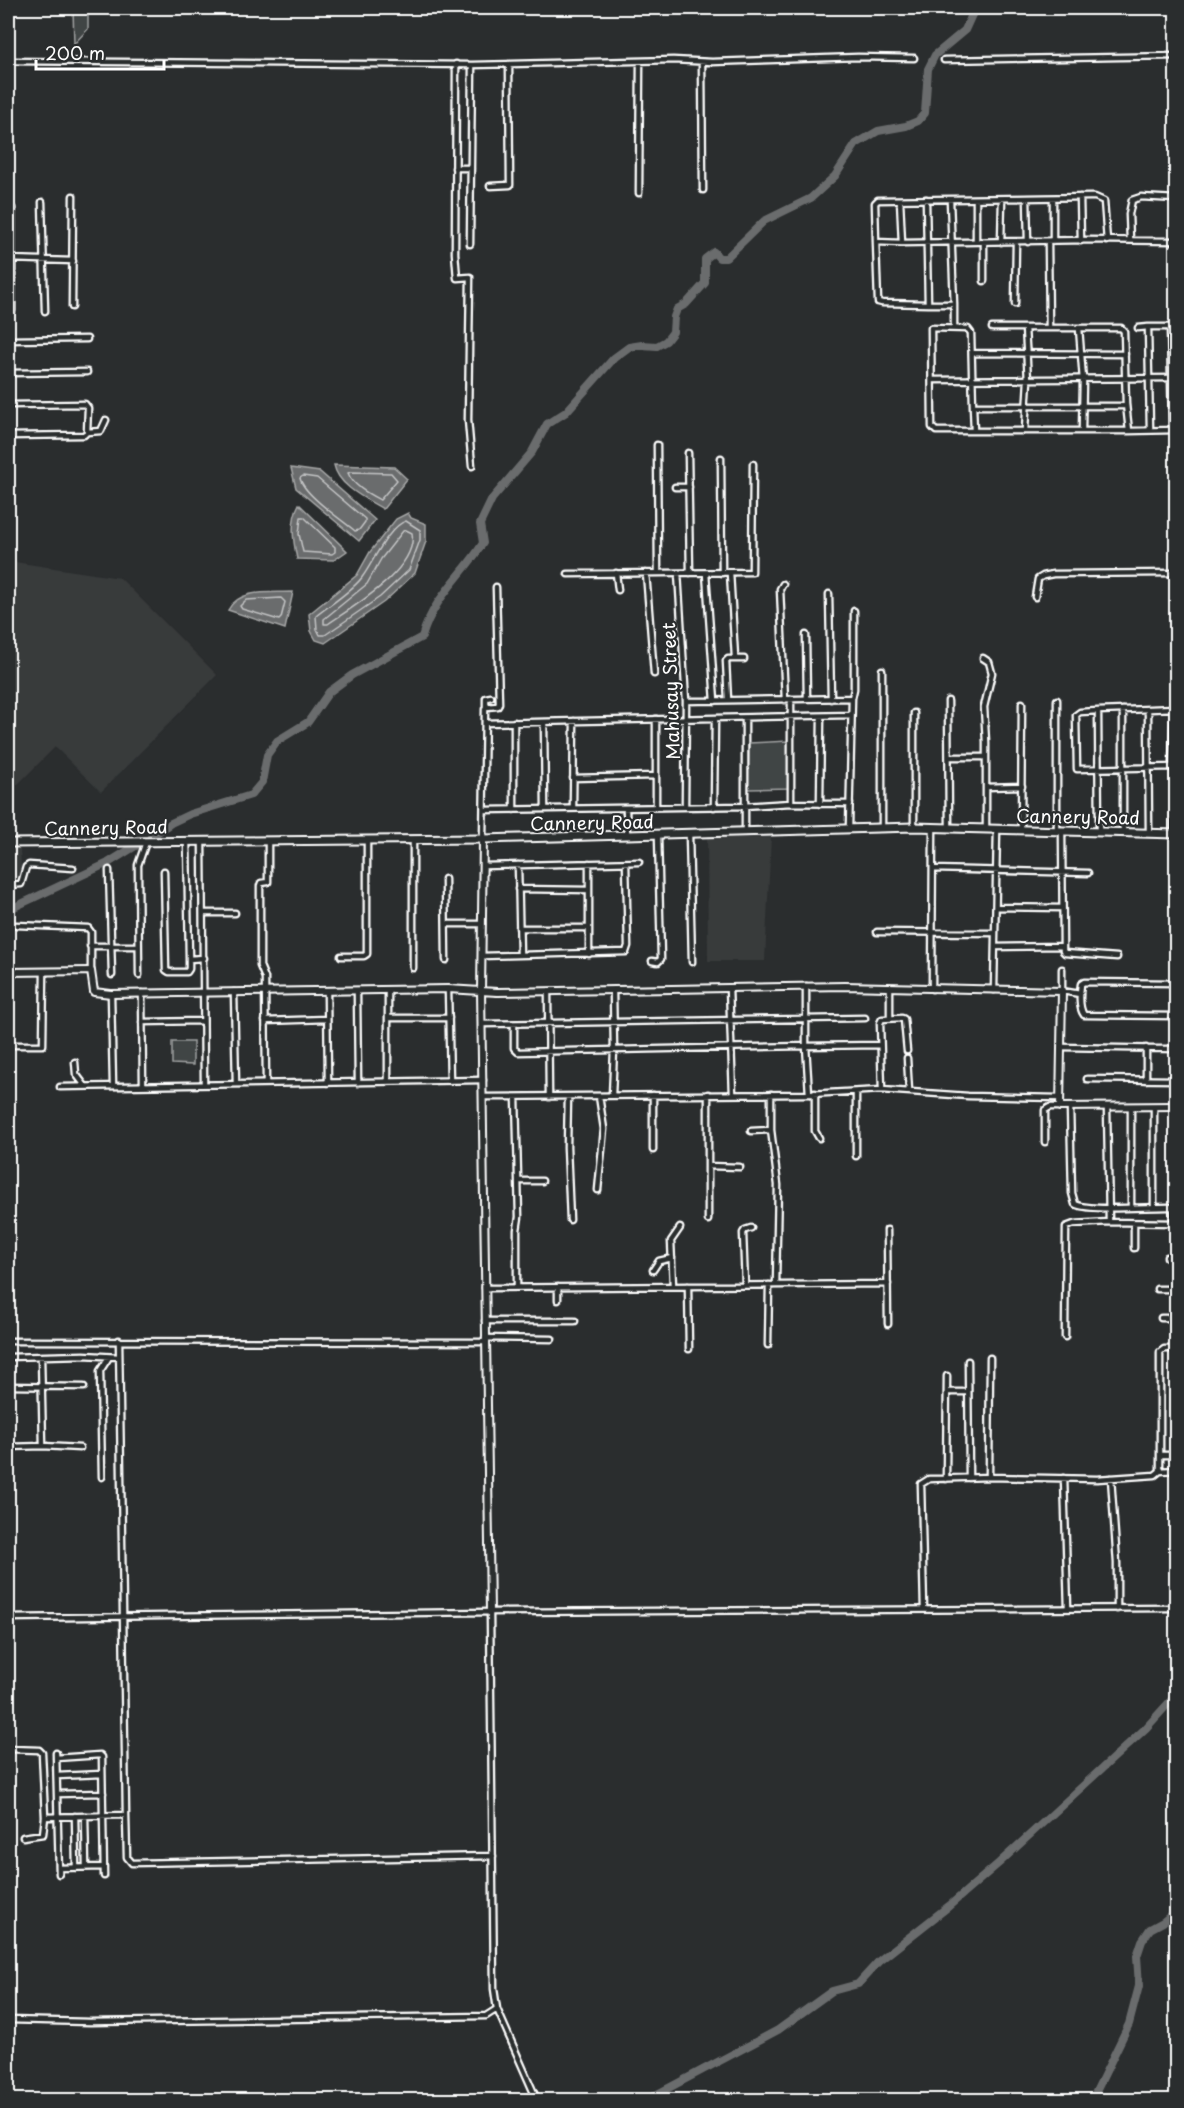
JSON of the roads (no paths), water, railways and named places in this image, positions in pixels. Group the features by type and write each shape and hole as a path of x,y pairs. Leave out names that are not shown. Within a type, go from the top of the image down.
{"main road":[{"name":"Cannery Road","path":"8,843 483,839 882,827 1175,834"}],"street":[{"path":"944,60 1176,56"},
{"path":"8,61 472,65 858,57 914,58"},
{"path":"639,193 640,62"},
{"path":"702,62 703,190"},
{"path":"456,64 454,237 457,278 478,277"},
{"path":"490,186 510,185 509,64"},
{"path":"470,244 472,65"},
{"path":"455,168 471,168"},
{"path":"72,307 73,196"},
{"path":"1080,197 1081,240"},
{"path":"954,304 878,302 876,202 1095,197 1104,201 1107,241"},
{"path":"1130,240 1129,214 1132,200 1142,197 1176,199"},
{"path":"1027,198 1028,242"},
{"path":"1048,328 1053,198"},
{"path":"1001,242 1002,199"},
{"path":"900,200 902,243"},
{"path":"926,200 928,304"},
{"path":"950,200 954,327"},
{"path":"976,200 976,243"},
{"path":"42,202 45,311"},
{"path":"12,208 10,259 12,311"},
{"path":"876,242 1176,241"},
{"path":"984,242 984,281"},
{"path":"1015,304 1016,242"},
{"path":"10,259 73,261"},
{"path":"470,277 468,420 472,466"},
{"path":"922,327 954,327 970,331 973,353 974,431"},
{"path":"1148,327 1150,430"},
{"path":"931,328 932,427 936,431 1174,431 1173,327 1138,328"},
{"path":"992,328 1121,328 1124,331 1129,431"},
{"path":"1025,328 1028,380 1025,430"},
{"path":"1079,328 1083,380 1082,430"},
{"path":"8,340 87,339"},
{"path":"973,353 1125,354"},
{"path":"8,372 87,372"},
{"path":"932,380 1174,378"},
{"path":"8,405 85,404 88,408 87,432"},
{"path":"973,406 1126,406"},
{"path":"8,436 84,435 87,432 101,431 106,420"},
{"path":"657,445 658,573"},
{"path":"688,453 690,573"},
{"path":"721,458 722,573"},
{"path":"568,574 753,571 753,464"},
{"path":"675,487 688,487"},
{"path":"616,573 618,590"},
{"path":"646,573 654,674"},
{"name":"Mahusay Street","path":"678,573 687,719 685,807"},
{"path":"706,573 715,700"},
{"path":"730,573 735,659"},
{"path":"1035,597 1038,579 1053,574 1176,573"},
{"path":"783,584 780,591 791,716 791,803"},
{"path":"486,707 496,706 499,703 496,587"},
{"path":"829,594 831,699"},
{"path":"849,828 854,611"},
{"path":"806,635 807,699"},
{"path":"983,658 989,662 992,674 984,707 986,828"},
{"path":"728,700 726,661 744,659"},
{"path":"882,669 882,827"},
{"path":"491,697 486,698 485,723 481,991 494,1989 497,2009 537,2100"},
{"path":"686,701 852,698"},
{"path":"1057,700 1063,946 1065,952 1117,957"},
{"path":"948,701 949,827"},
{"path":"1021,830 1022,703"},
{"path":"1174,767 1079,770 1076,766 1076,715 1080,712 1175,708 1175,834"},
{"path":"1123,832 1124,710"},
{"path":"1148,710 1149,833"},
{"path":"1098,711 1099,832"},
{"path":"914,713 914,827"},
{"path":"485,723 851,715"},
{"path":"820,804 821,716"},
{"path":"714,807 715,718"},
{"path":"745,718 745,832"},
{"path":"656,719 656,807"},
{"path":"573,808 574,721"},
{"path":"514,722 514,810"},
{"path":"544,722 545,809"},
{"path":"949,757 986,757"},
{"path":"573,778 656,776"},
{"path":"986,787 1022,786"},
{"path":"484,810 714,807 791,803 850,804"},
{"path":"626,809 627,835"},
{"path":"932,989 933,827"},
{"path":"994,990 997,829"},
{"path":"689,834 692,962"},
{"path":"652,961 658,962 660,959 658,835"},
{"path":"413,840 413,968"},
{"path":"164,871 167,972 187,972 189,959 187,841"},
{"path":"202,841 204,1083"},
{"path":"266,1083 265,978 260,966 260,886 261,883 268,882 268,841"},
{"path":"341,957 367,954 367,841"},
{"path":"139,975 138,865 146,842"},
{"path":"482,956 623,953 628,950 626,862"},
{"path":"483,866 639,862"},
{"path":"589,863 590,954"},
{"path":"8,885 21,884 26,867 29,865 73,868"},
{"path":"518,865 520,955"},
{"path":"933,869 1088,873"},
{"path":"109,870 112,975"},
{"path":"445,879 446,960"},
{"path":"518,889 589,890"},
{"path":"996,907 1062,908"},
{"path":"203,913 235,913"},
{"path":"446,924 482,924"},
{"path":"16,925 86,927 91,933 91,971 94,992 111,994 448,989 548,992 806,986 1080,994"},
{"path":"519,928 589,928"},
{"path":"877,932 995,933"},
{"path":"90,946 138,946"},
{"path":"995,947 1063,946"},
{"path":"189,959 204,958"},
{"path":"1060,1107 1062,969"},
{"path":"8,972 91,971"},
{"path":"8,1045 42,1046 44,1044 44,972"},
{"path":"1176,983 1084,982 1081,984 1080,994 1081,1012 1084,1015 1176,1016"},
{"path":"806,986 809,1094"},
{"path":"729,988 733,1094"},
{"path":"890,988 890,1018"},
{"path":"448,989 450,1081"},
{"path":"388,990 388,1082"},
{"path":"327,991 328,1083"},
{"path":"357,991 358,1083"},
{"path":"612,1095 613,991"},
{"path":"234,992 236,1084"},
{"path":"548,992 549,1097"},
{"path":"142,993 143,1084"},
{"path":"111,994 113,1085"},
{"path":"388,1018 449,1018"},
{"path":"482,1024 865,1018"},
{"path":"882,1090 880,1023 885,1018 902,1018 906,1021 907,1051"},
{"path":"265,1021 327,1019"},
{"path":"142,1022 203,1021"},
{"path":"514,1024 516,1052 880,1046"},
{"path":"1061,1047 1176,1049"},
{"path":"1146,1048 1146,1080"},
{"path":"907,1058 909,1091"},
{"path":"75,1062 76,1074 85,1086"},
{"path":"1087,1079 1176,1080"},
{"path":"60,1087 483,1080"},
{"path":"483,1097 815,1094 882,1090 968,1096 1060,1098"},
{"path":"856,1092 856,1156"},
{"path":"708,1094 708,1220"},
{"path":"771,1094 771,1130 778,1185 776,1285"},
{"path":"815,1094 815,1131 819,1138"},
{"path":"653,1095 653,1150"},
{"path":"598,1190 604,1129 599,1096"},
{"path":"516,1097 519,1217 517,1287"},
{"path":"568,1097 567,1147 570,1220"},
{"path":"1045,1142 1045,1110 1050,1107 1176,1106"},
{"path":"1065,1337 1066,1227 1074,1224 1109,1222 1175,1223 1175,1205 1081,1207 1074,1201 1070,1107"},
{"path":"1107,1107 1109,1222"},
{"path":"1131,1107 1131,1206"},
{"path":"1154,1107 1154,1206"},
{"path":"751,1131 771,1130"},
{"path":"708,1166 740,1167"},
{"path":"518,1181 542,1180"},
{"path":"1134,1223 1134,1248"},
{"path":"673,1286 671,1241 680,1228"},
{"path":"745,1285 743,1233 751,1228"},
{"path":"887,1230 888,1324"},
{"path":"1167,1257 1176,1257"},
{"path":"653,1270 659,1262 672,1258"},
{"path":"485,1288 888,1284"},
{"path":"768,1345 769,1285"},
{"path":"688,1286 689,1349"},
{"path":"558,1287 558,1300"},
{"path":"1157,1289 1176,1289"},
{"path":"1161,1318 1176,1317"},
{"path":"485,1321 576,1321"},
{"path":"8,1341 552,1339"},
{"path":"119,1340 126,1815 127,1857 130,1862 494,1856"},
{"path":"1160,1471 1160,1352 1164,1349 1176,1349"},
{"path":"8,1357 84,1355 119,1357"},
{"path":"41,1357 43,1446"},
{"path":"102,1477 100,1371 109,1357"},
{"path":"989,1477 990,1358"},
{"path":"968,1362 969,1478"},
{"path":"946,1479 947,1376"},
{"path":"8,1386 84,1387"},
{"path":"947,1392 968,1392"},
{"path":"8,1447 81,1448"},
{"path":"1160,1455 1176,1455"},
{"path":"924,1609 920,1490 925,1480 989,1477 1111,1478 1155,1475 1160,1471 1176,1470"},
{"path":"1064,1478 1068,1608"},
{"path":"1111,1478 1117,1563 1117,1609"},
{"path":"8,1618 490,1612 1176,1608"},
{"path":"8,1749 39,1750 42,1753 45,1817 43,1834 23,1837"},
{"path":"59,1874 56,1756 100,1755 102,1757 104,1876"},
{"path":"57,1776 102,1774"},
{"path":"57,1794 103,1792"},
{"path":"45,1817 126,1815"},
{"path":"75,1816 76,1868"},
{"path":"85,1816 86,1868"},
{"path":"59,1868 104,1868"},
{"path":"8,2020 90,2022 486,2016 497,2009"}],"water":[{"path":"334,465 394,467 407,479 383,509 347,486"},
{"path":"291,468 320,472 375,520 359,541 296,488"},
{"path":"299,504 347,551 334,560 297,559 293,524"},
{"path":"408,513 411,518 426,524 426,541 415,573 384,602 325,643 316,640 311,631 309,614 357,575 370,552 396,519"},
{"path":"265,592 293,592 285,629 228,610 233,603 248,595"}],"waterway":[{"path":"151,837 171,823 190,814 251,795 262,782 267,755 277,741 308,722 329,692 352,675 422,637 441,598 483,543 480,524 492,499 532,452 547,424 566,412 614,358 629,347 657,346 666,341 673,332 677,309 686,304 705,283 705,259 714,252 719,258 726,258 764,221 811,198 835,176 856,144 878,131 906,126 918,121 925,113 928,69 935,55 965,30 975,8"},
{"path":"8,910 108,863 137,845"},
{"path":"646,2100 778,2030 832,1991 858,1984 879,1961 999,1863 1146,1728 1176,1695"},
{"path":"1092,2100 1129,2024 1139,1986 1137,1956 1142,1941 1150,1929 1176,1911"}]}
